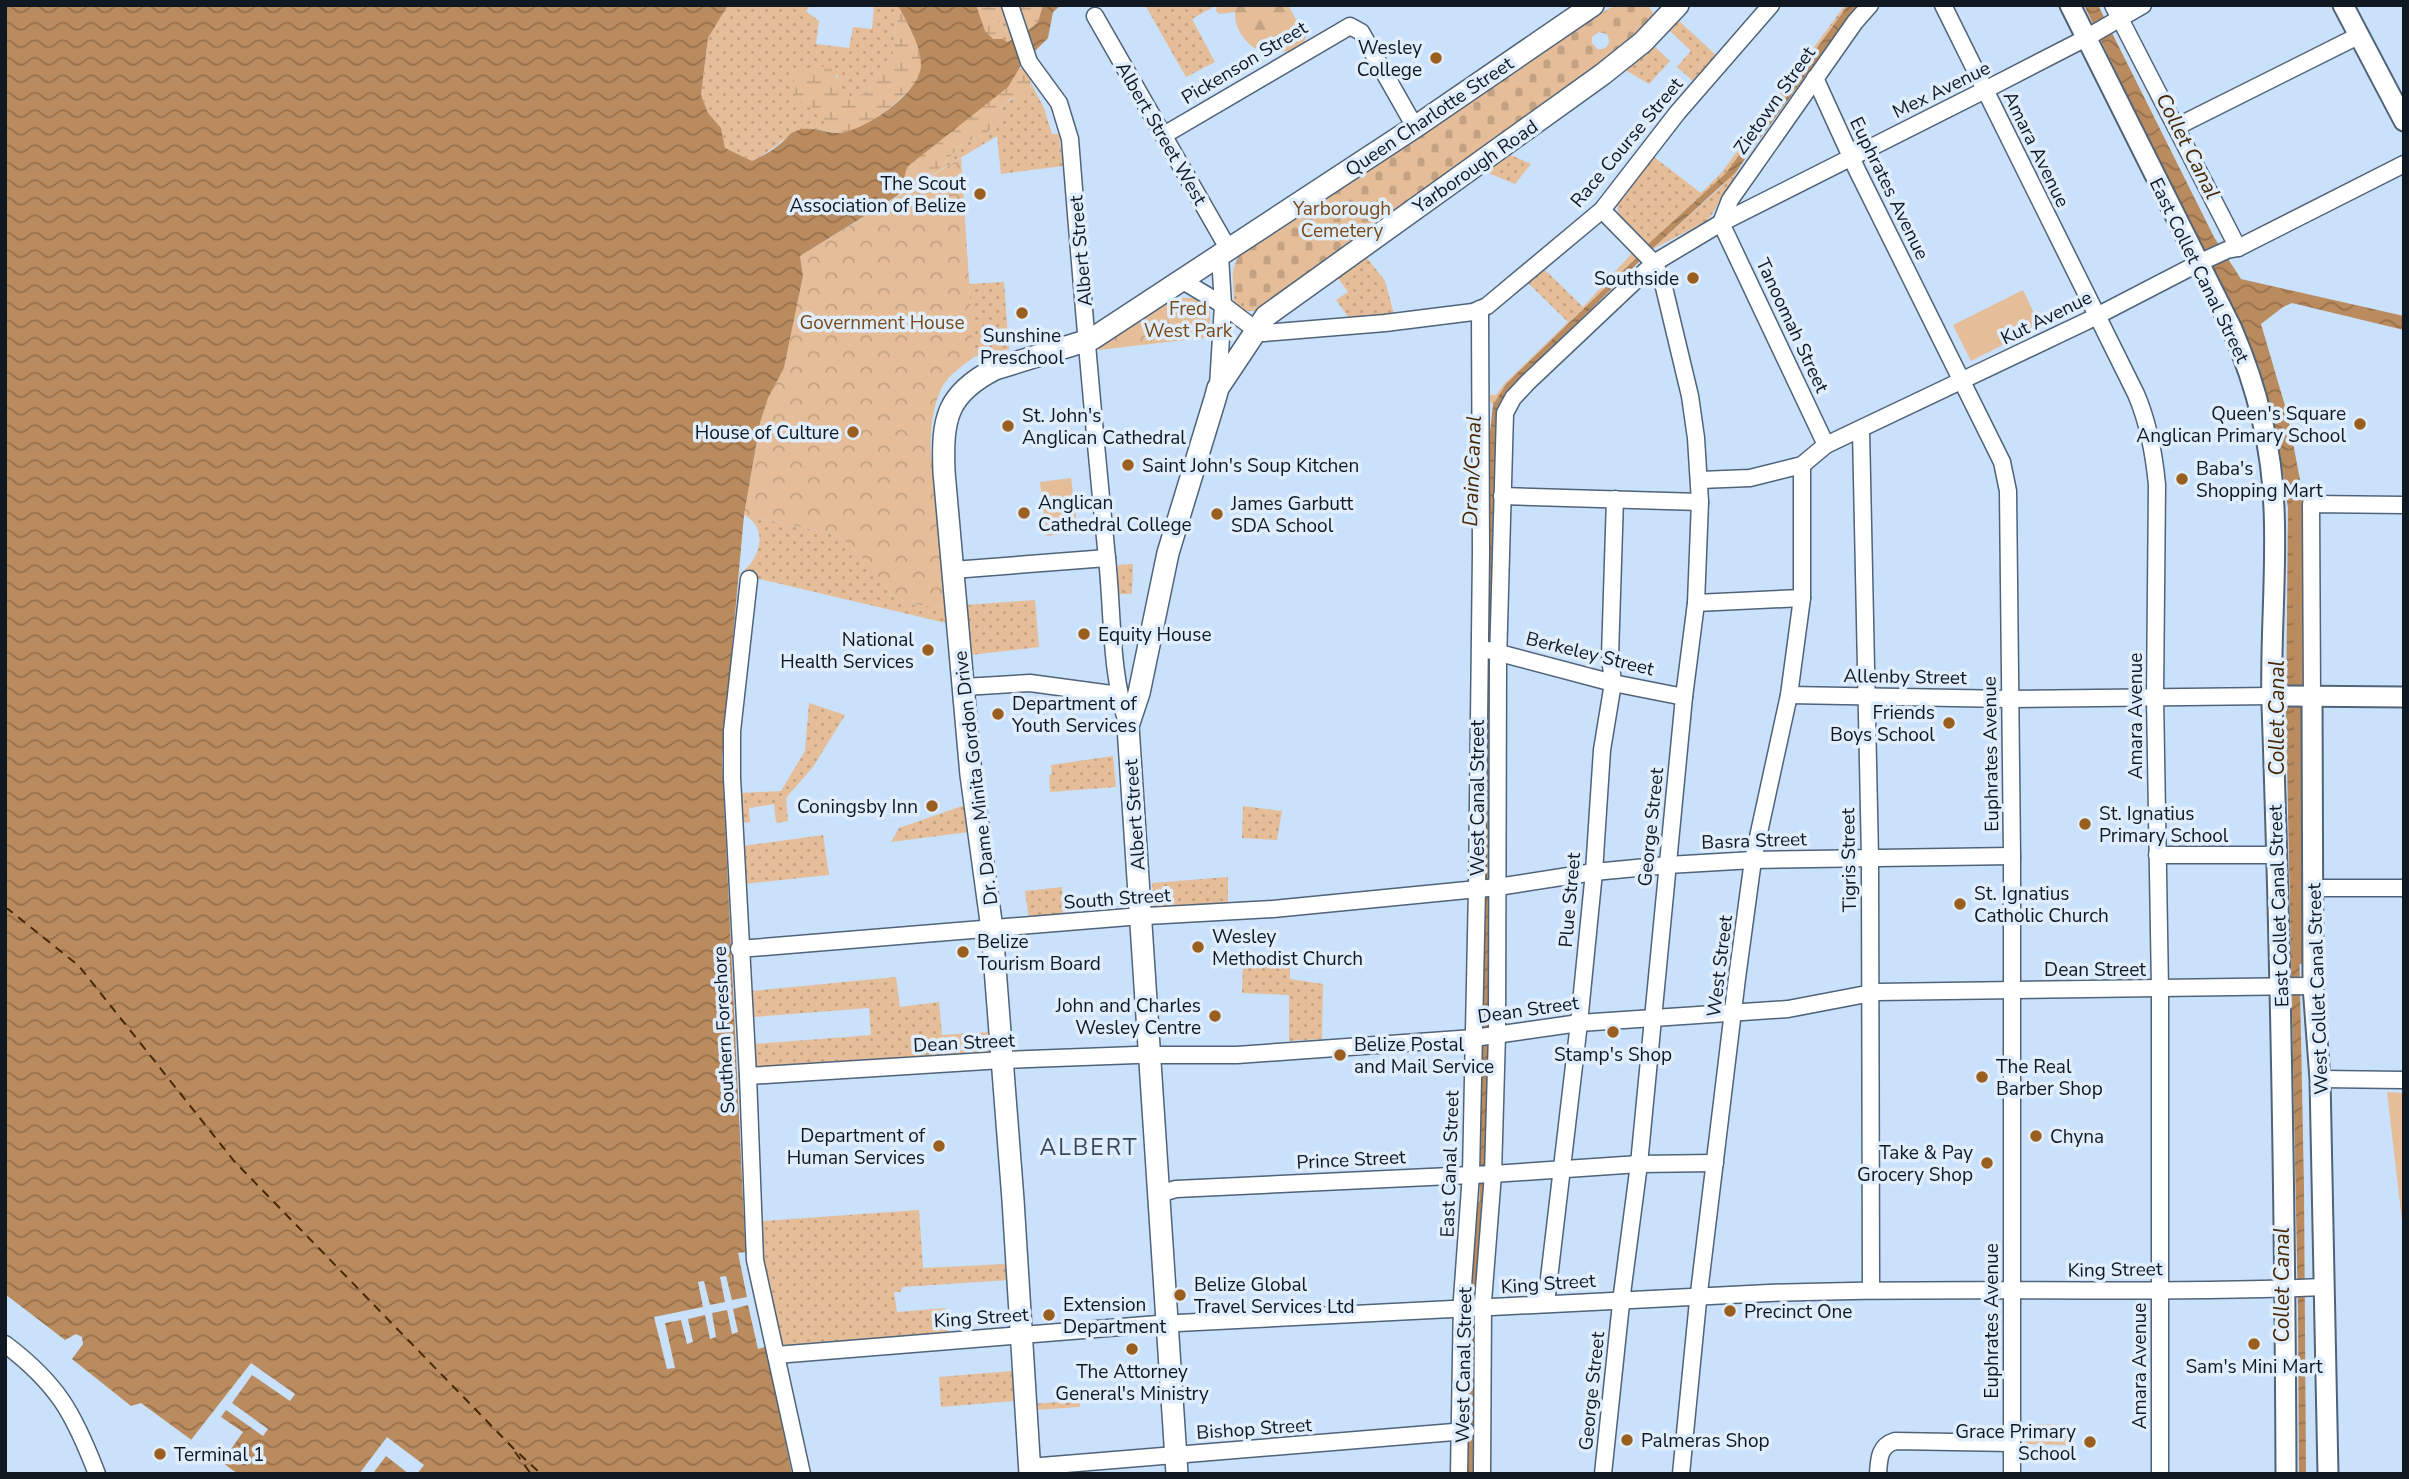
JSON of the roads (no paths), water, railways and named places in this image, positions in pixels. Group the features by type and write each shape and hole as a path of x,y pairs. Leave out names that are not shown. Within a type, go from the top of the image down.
{"main road":[{"name":"Queen Charlotte Street","path":"1087,341 1183,281 1415,127 1593,5"},
{"name":"Yarborough Road","path":"1218,388 1256,330 1273,311 1603,75 1643,42 1675,6"},
{"name":"Dr. Dame Minita Gordon Drive","path":"1030,1470 992,929 971,775 944,457 947,422 954,401 969,384 995,369 1087,341"},
{"name":"Albert Street West","path":"1128,726 1139,693 1168,553 1218,388"},
{"name":"Albert Street","path":"1128,726 1177,1464"}],"street":[{"name":"Albert Street","path":"1010,5 1028,59 1059,103 1068,127 1119,695 1128,726"},
{"name":"Race Course Street","path":"1480,309 1602,210 1678,112 1771,5"},
{"name":"Zietown Street","path":"1721,223 1730,200 1855,22 1870,5"},
{"name":"Amara Avenue","path":"1943,5 2145,416 2155,456 2155,697 2160,989 2160,1474"},
{"name":"East Collet Canal Street","path":"2070,5 2105,24 2200,262 2253,382 2266,436 2275,528 2277,855 2298,987 2286,1474"},
{"name":"Mex Avenue","path":"1721,223 1985,90 2143,5"},
{"path":"2343,5 2404,121"},
{"name":"Albert Street West","path":"1095,16 1164,135 1224,253 1218,388"},
{"path":"2105,24 2176,127 2232,249"},
{"name":"Pickenson Street","path":"1164,135 1350,26 1361,32 1415,127"},
{"path":"2176,127 2358,36"},
{"name":"Euphrates Avenue","path":"1815,78 1850,157 2002,462 2006,477 2012,856 2012,1474"},
{"name":"Kut Avenue","path":"1700,480 1750,478 1802,464 1826,445 1962,382 2200,262 2232,249 2404,164"},
{"name":"George Street","path":"1602,210 1647,256 1662,279 1690,396 1700,480 1696,603 1684,697 1639,1164 1602,1474"},
{"path":"1489,650 1502,496 1505,413 1513,398 1647,256 1721,223"},
{"name":"Tanoomah Street","path":"1721,223 1826,445"},
{"path":"1183,281 1223,305 1256,330 1270,334 1398,322 1480,309"},
{"name":"East Canal Street","path":"1459,1474 1470,1431 1472,1309 1482,1174 1486,1036 1489,650 1480,309"},
{"name":"Tigris Street","path":"1861,430 1870,858 1871,1289"},
{"name":"West Street","path":"1681,1474 1698,1296 1753,860 1789,695 1802,598 1802,464"},
{"path":"1502,496 1700,502"},
{"name":"Plue Street","path":"1546,1304 1579,1023 1594,872 1602,750 1613,683 1610,656 1615,499"},
{"name":"West Collet Canal Street","path":"2328,1474 2317,1288 2320,1079 2298,987 2314,888 2309,696 2311,504 2404,505"},
{"path":"953,570 1107,558"},
{"name":"Southern Foreshore","path":"749,579 732,755 755,1260 802,1474"},
{"path":"1696,603 1802,598"},
{"name":"Berkeley Street","path":"1489,650 1613,683 1684,697"},
{"path":"964,687 1030,683 1119,695"},
{"name":"Allenby Street","path":"1789,695 2010,699 2275,696"},
{"path":"2275,696 2404,697"},
{"path":"2157,855 2277,855"},
{"name":"Basra Street","path":"1487,888 1594,872 1668,865 1753,860 2012,856"},
{"name":"South Street","path":"739,949 1141,916 1273,909 1487,888"},
{"name":"West Canal Street","path":"1482,1174 1487,888"},
{"path":"2314,888 2404,888"},
{"name":"Dean Street","path":"748,1076 1002,1060 1237,1055 1486,1036 1579,1023 1788,1009 1870,993 2298,987"},
{"path":"2320,1079 2404,1080"},
{"name":"Prince Street","path":"1158,1194 1176,1189 1639,1164 1715,1163"},
{"name":"King Street","path":"776,1355 1166,1324 1698,1296 1871,1289 2012,1291 2317,1288"},
{"name":"West Canal Street","path":"1472,1309 1470,1431 1482,1474"},
{"path":"5,1344 48,1382 63,1401 74,1418 97,1474"},
{"name":"Bishop Street","path":"1030,1470 1177,1464 1470,1431"},
{"path":"1878,1474 1880,1453 1888,1443 1895,1441 2012,1443"}],"water":[{"path":"5,5 728,5 708,38 701,95 708,113 721,128 725,148 752,161 774,149 794,132 802,129 838,133 849,131 875,118 901,99 912,87 921,65 916,42 898,5 976,5 985,31 993,39 1007,42 1038,22 1043,5 1061,5 1053,12 1048,38 1028,54 1008,87 907,167 897,196 800,256 803,276 784,368 768,398 760,423 744,515 722,759 745,1242 792,1474 238,1474 141,1403 131,1406 72,1359 83,1344 82,1337 76,1334 65,1340 5,1294"},
{"path":"1848,5 1857,5 1735,173 1651,250 1511,388 1502,400 1496,418 1488,1064 1479,1474 1474,1474 1482,1065 1488,450 1493,405 1506,384 1646,246 1726,173"},
{"path":"2084,5 2098,5 2214,237 2241,279 2404,316 2404,330 2292,303 2261,324 2288,416 2303,496 2296,531 2294,683 2304,1188 2306,1474 2299,1474 2286,712 2288,508 2278,440 2259,367 2228,296 2161,166"}],"waterway":[{"name":"Collet Canal","path":"2299,498 2300,957"},
{"path":"1472,1474 1471,1320 1479,1209"}],"place":[{"name":"Wesley College","path":"1436,58"},
{"name":"The Scout Association of Belize","path":"980,194"},
{"name":"Southside","path":"1693,278"},
{"name":"Sunshine Preschool","path":"1022,313"},
{"name":"Queen's Square Anglican Primary School","path":"2360,424"},
{"name":"St. John's Anglican Cathedral","path":"1008,426"},
{"name":"House of Culture","path":"853,432"},
{"name":"Saint John's Soup Kitchen","path":"1128,465"},
{"name":"Baba's Shopping Mart","path":"2182,479"},
{"name":"Anglican Cathedral College","path":"1024,513"},
{"name":"James Garbutt SDA School","path":"1217,514"},
{"name":"Equity House","path":"1084,634"},
{"name":"National Health Services","path":"928,650"},
{"name":"Department of Youth Services","path":"998,714"},
{"name":"Friends Boys School","path":"1949,723"},
{"name":"Coningsby Inn","path":"932,806"},
{"name":"St. Ignatius Primary School","path":"2085,824"},
{"name":"St. Ignatius Catholic Church","path":"1960,904"},
{"name":"Wesley Methodist Church","path":"1198,947"},
{"name":"Belize Tourism Board","path":"963,952"},
{"name":"John and Charles Wesley Centre","path":"1215,1016"},
{"name":"Stamp's Shop","path":"1613,1032"},
{"name":"Belize Postal and Mail Service","path":"1340,1055"},
{"name":"The Real Barber Shop","path":"1982,1077"},
{"name":"Chyna","path":"2036,1136"},
{"name":"Department of Human Services","path":"939,1146"},
{"name":"Take & Pay Grocery Shop","path":"1987,1163"},
{"name":"Belize Global Travel Services Ltd","path":"1180,1295"},
{"name":"Precinct One","path":"1730,1311"},
{"name":"Extension Department","path":"1049,1315"},
{"name":"Sam's Mini Mart","path":"2254,1344"},
{"name":"The Attorney General's Ministry","path":"1132,1349"},
{"name":"Palmeras Shop","path":"1627,1440"},
{"name":"Grace Primary School","path":"2090,1442"},
{"name":"Terminal 1","path":"160,1454"}],"district":[{"name":"ALBERT","path":"1089,1147"}],"park label":[{"name":"Yarborough Cemetery","path":"1342,219"},
{"name":"Fred West Park","path":"1188,319"},
{"name":"Government House","path":"882,322"}],"water label":[{"name":"Drain/Canal","path":"1472,471"}]}
